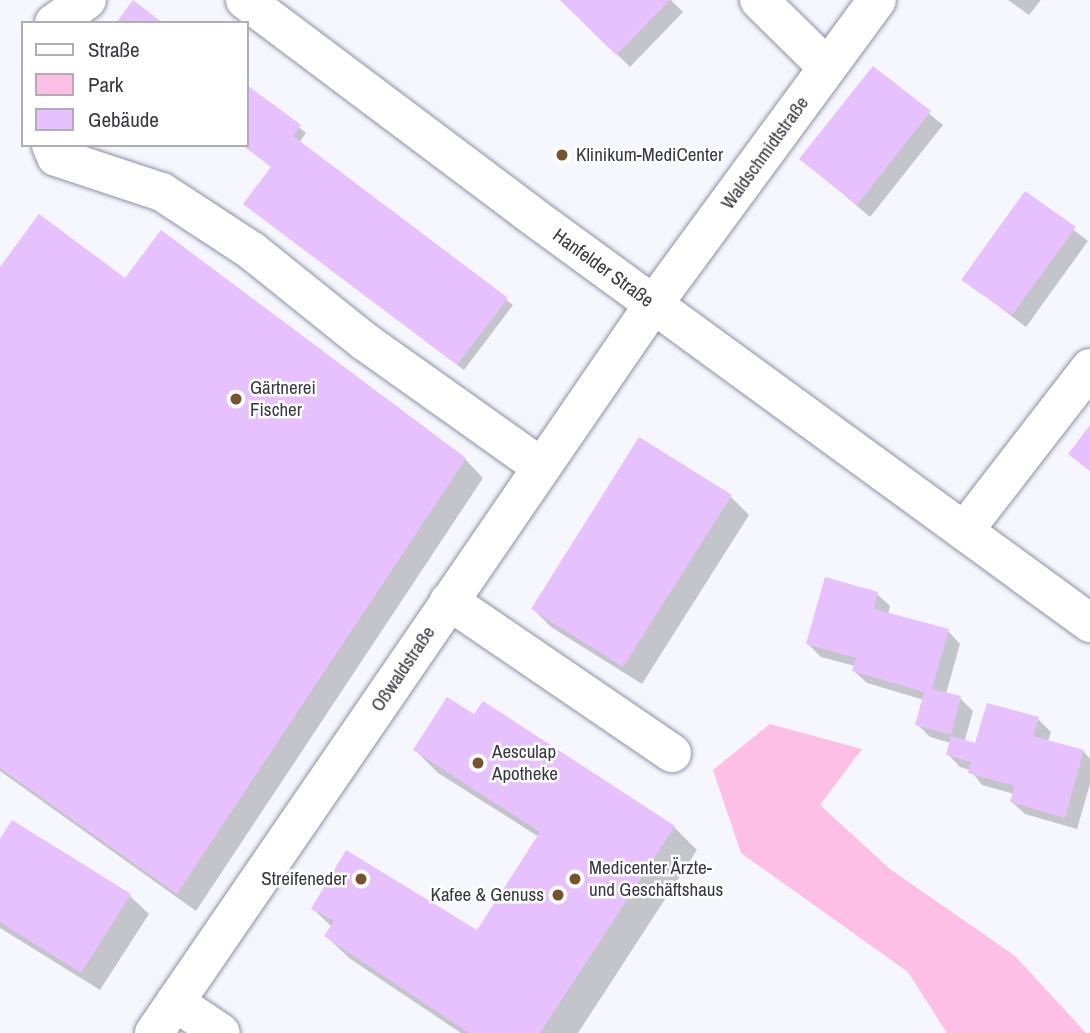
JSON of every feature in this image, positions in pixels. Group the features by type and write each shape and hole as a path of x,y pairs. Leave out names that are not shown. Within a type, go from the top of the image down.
{"street":[{"path":"57,21 87,0"},
{"name":"Hanfelder Straße","path":"245,0 653,305 1090,623"},
{"path":"759,0 828,67"},
{"name":"Waldschmidtstraße","path":"653,305 877,0"},
{"path":"52,147 56,158 162,192 252,251 364,341 541,467"},
{"name":"Oßwaldstraße","path":"154,1033 653,305"},
{"path":"964,531 1090,368"},
{"path":"449,601 672,753"},
{"path":"174,1002 221,1033"}],"green space":[{"path":"770,724 862,749 820,805 890,869 1015,956 1086,1033 947,1033 908,972 741,853 713,770"}],"building":[{"path":"133,0 160,21 117,21"},
{"path":"560,0 670,0 616,55"},
{"path":"873,66 931,111 857,205 799,159"},
{"path":"248,86 301,125 293,136 508,298 457,365 243,204 271,167 245,147 248,147"},
{"path":"1025,191 1076,227 1012,315 961,280"},
{"path":"39,214 125,278 161,230 466,458 177,894 0,768 0,267"},
{"path":"1090,425 1090,471 1068,454"},
{"path":"639,437 732,495 623,667 531,609"},
{"path":"825,577 878,592 874,609 949,629 932,689 961,696 951,735 915,725 924,692 852,671 856,658 806,644"},
{"name":"Medicenter Ärzte- und Geschäftshaus","path":"447,697 474,714 483,701 675,826 540,1033 469,1033 324,936 334,921 311,909 346,850 477,930 540,832 413,750"},
{"path":"987,703 1039,717 1033,736 1084,750 1065,818 1010,802 1015,786 968,773 971,762 946,755 951,736 975,743"},
{"path":"12,820 131,894 81,973 0,922 0,839"}],"place":[{"name":"Klinikum-MediCenter","path":"562,155"},
{"name":"Gärtnerei Fischer","path":"236,399"},
{"name":"Aesculap Apotheke","path":"478,763"},
{"name":"Streifeneder","path":"361,879"},
{"name":"Medicenter Ärzte- und Geschäftshaus","path":"575,879"},
{"name":"Kafee & Genuss","path":"558,895"}]}
